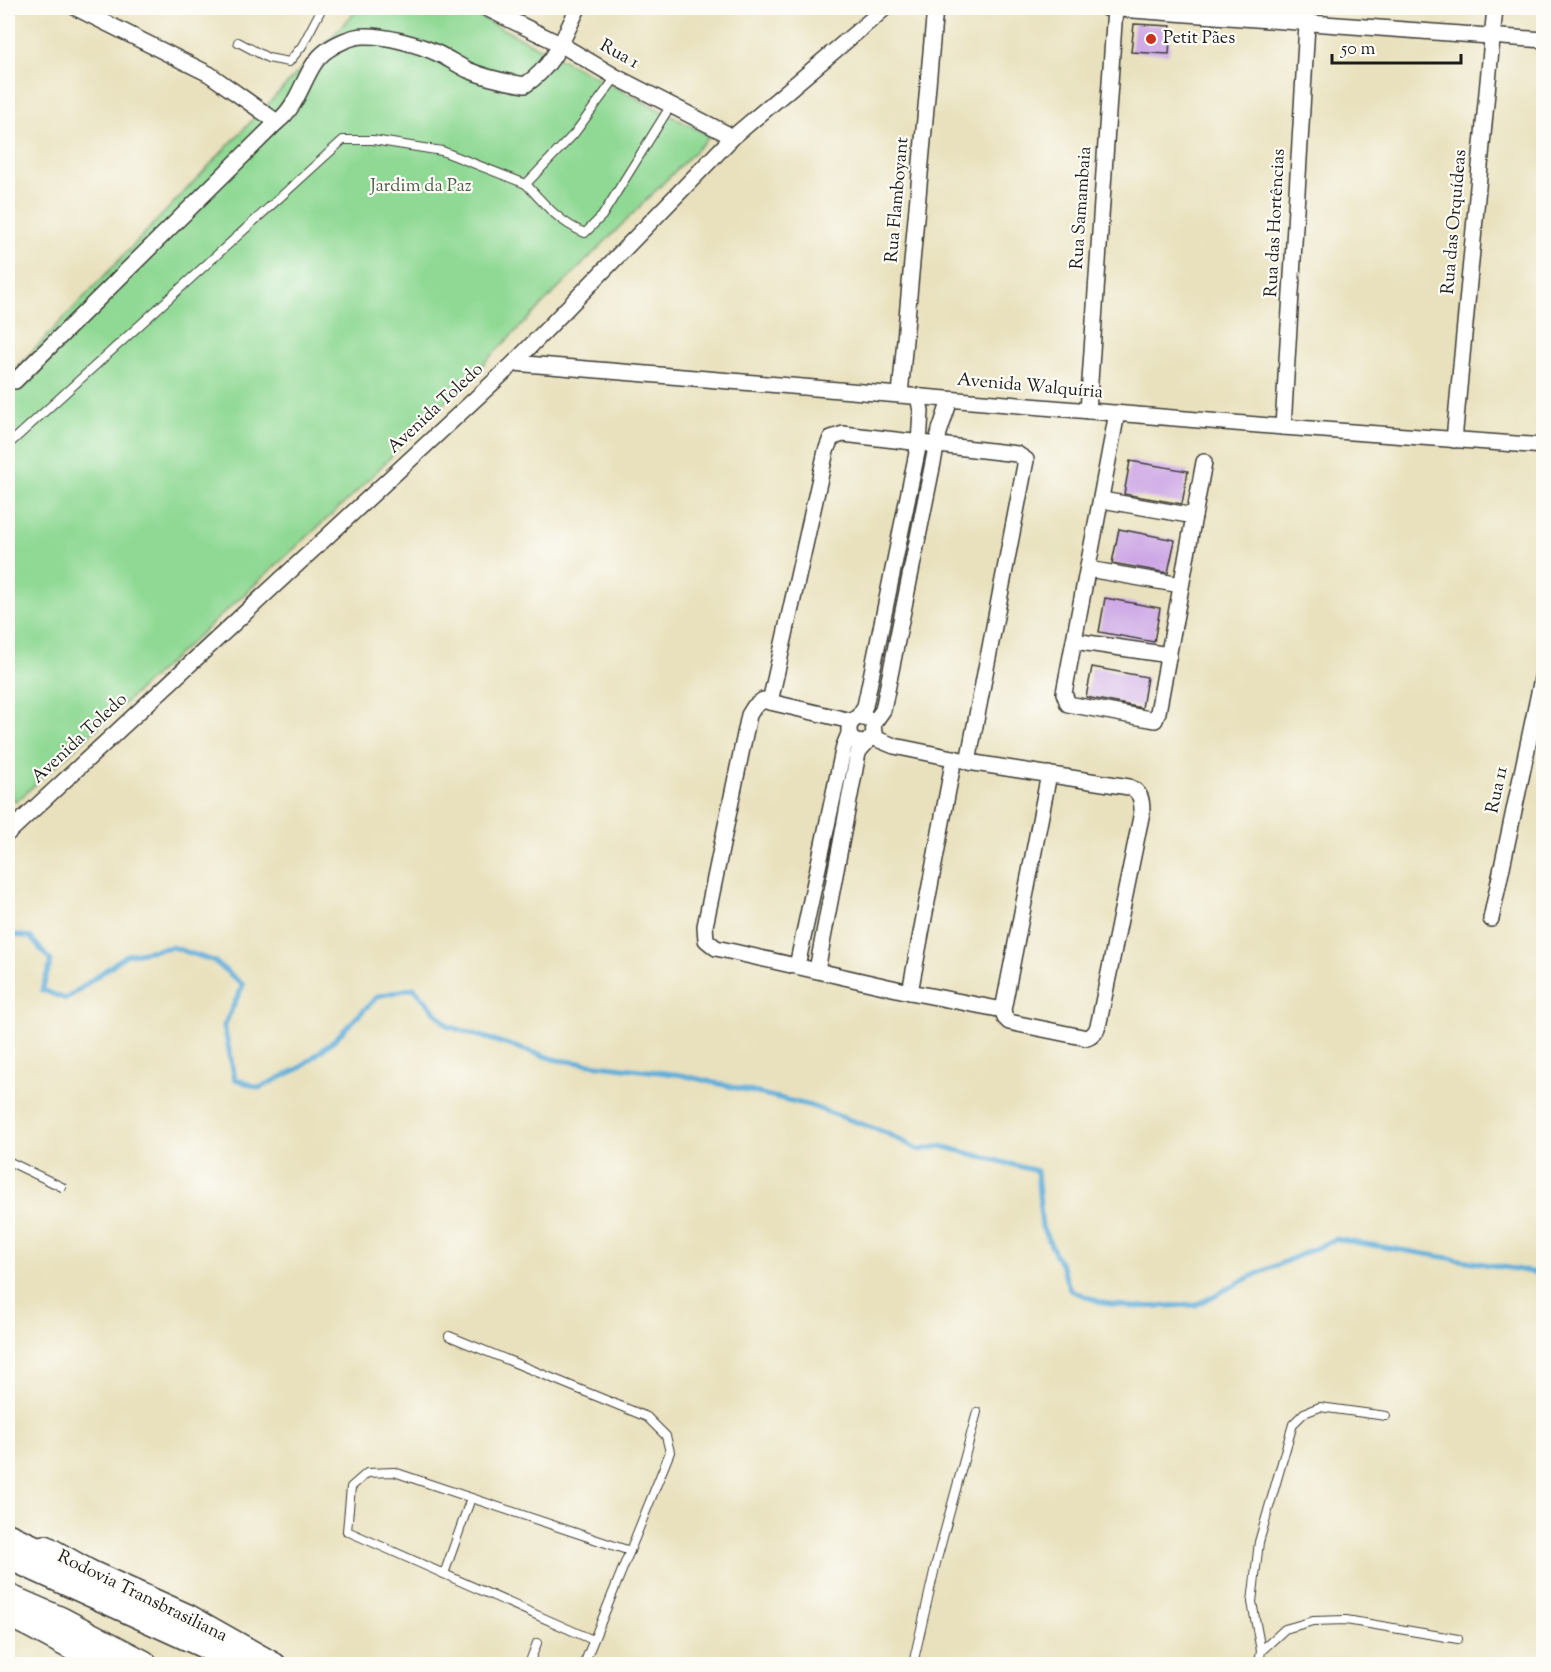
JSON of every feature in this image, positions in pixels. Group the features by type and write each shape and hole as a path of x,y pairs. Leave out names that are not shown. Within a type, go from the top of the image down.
{"highway":[{"path":"45,1549 85,1572 156,1606 206,1645"},
{"name":"Rodovia Transbrasiliana","path":"8,1555 206,1645 236,1665"},
{"path":"8,1598 61,1621 143,1665"},
{"path":"8,1603 61,1629 120,1665"}],"main road":[{"name":"Rodovia Transbrasiliana","path":"8,1534 188,1615 275,1665"},
{"path":"8,1616 98,1664"}],"street":[{"path":"76,8 209,74 277,122"},
{"name":"Rua 1","path":"486,8 560,44 616,77 733,136"},
{"path":"15,381 277,122 286,116 295,104 318,59 326,51 342,42 363,36 399,40 438,53 488,78 525,85 550,65 578,8"},
{"name":"Avenida Toledo","path":"8,833 514,363 733,136 885,8"},
{"name":"Rua Flamboyant","path":"900,395 935,8"},
{"path":"1107,8 1307,14 1544,40"},
{"name":"Rua Samambaia","path":"1088,411 1115,8"},
{"name":"Rua das Orquídeas","path":"1454,440 1495,8"},
{"name":"Rua das Hortências","path":"1283,427 1307,14"},
{"name":"Avenida Walquíria","path":"514,363 1283,427 1544,446"},
{"path":"797,966 844,746 852,724 866,706 919,443 921,411 918,396"},
{"path":"817,970 858,753 883,710 944,413 950,400"},
{"path":"1118,413 1064,693 1068,704 1155,720 1204,462"},
{"path":"770,702 831,438 843,434 1017,454 1026,460 909,992"},
{"path":"1102,500 1194,516"},
{"path":"1088,569 1181,585"},
{"path":"1074,641 1168,655"},
{"name":"Rua 11","path":"1491,919 1544,669"},
{"path":"870,735 870,719 852,724 763,700 754,707 749,716 705,926 706,940 716,948 909,992 1003,1010"},
{"path":"852,724 855,742 870,735"},
{"path":"870,735 894,747 1129,787 1136,790 1142,802 1137,834 1097,1030 1087,1038 1009,1022 1003,1010 1049,774"}],"lane":[{"path":"238,42 268,58 289,62 302,46 321,8"},
{"path":"526,184 574,134 616,77"},
{"path":"8,445 343,140 373,140 442,151 526,184 553,213 572,228 585,233 602,216 671,104"},
{"path":"8,1161 62,1187"},
{"path":"449,1336 647,1417 666,1436 670,1452 584,1665"},
{"path":"1259,1665 1261,1651 1252,1602 1259,1542 1293,1424 1304,1413 1320,1407 1386,1416"},
{"path":"913,1665 936,1563 977,1412"},
{"path":"593,1640 347,1531 351,1487 367,1473 394,1472 630,1551"},
{"path":"444,1574 471,1498"},
{"path":"1261,1651 1284,1629 1313,1621 1346,1620 1458,1639"},
{"path":"529,1665 537,1643"}],"green space":[{"name":"Jardim da Paz","path":"359,8 462,8 710,136 352,496 16,802 8,792 8,377"}],"building":[{"name":"Petit Pães","path":"1134,24 1171,26 1169,54 1131,52"},
{"path":"1130,461 1188,471 1182,504 1124,494"},
{"path":"1119,529 1175,540 1168,573 1112,563"},
{"path":"1105,598 1160,608 1154,642 1099,632"},
{"path":"1092,667 1147,677 1142,708 1086,697"}],"waterway":[{"path":"8,934 30,937 51,961 42,990 66,999 126,955 172,947 214,961 243,985 224,1026 235,1079 259,1088 300,1068 334,1040 378,996 414,988 448,1026 557,1060 682,1075 808,1105 884,1132 920,1150 941,1146 1037,1171 1042,1227 1062,1267 1070,1290 1103,1303 1134,1307 1196,1305 1250,1277 1336,1239 1544,1274"}],"place":[{"name":"Petit Pães","path":"1151,39"}]}
